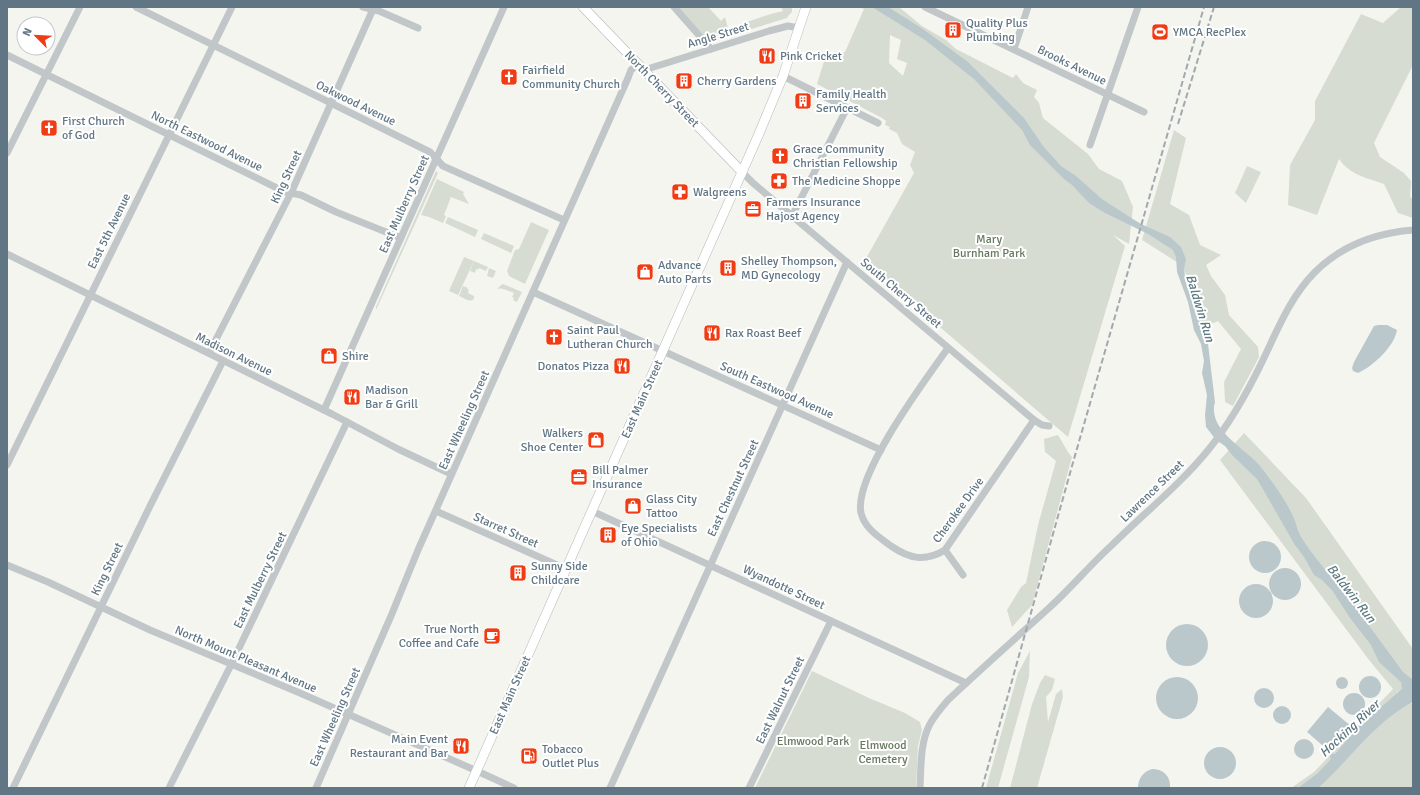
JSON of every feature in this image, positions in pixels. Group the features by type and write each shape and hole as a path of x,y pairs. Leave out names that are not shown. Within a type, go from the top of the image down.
{"main road":[{"name":"North Cherry Street","path":"583,7 742,172"},
{"name":"East Main Street","path":"469,788 742,172 783,76 806,7"}],"street":[{"path":"7,153 80,7"},
{"name":"Oakwood Avenue","path":"136,7 430,152 443,166 498,192 564,220"},
{"name":"East 5th Avenue","path":"7,465 232,7"},
{"path":"363,7 374,8 418,28"},
{"name":"East Mulberry Street","path":"324,410 504,7"},
{"path":"674,7 711,49"},
{"name":"Brooks Avenue","path":"925,7 1144,112"},
{"path":"1014,49 1028,7"},
{"path":"1090,145 1138,7"},
{"name":"King Street","path":"209,353 291,193 374,8"},
{"name":"Angle Street","path":"641,67 711,49 788,26 799,28"},
{"name":"North Eastwood Avenue","path":"7,55 285,192 301,195 336,212 401,238"},
{"name":"East Wheeling Street","path":"316,788 452,474 632,69 641,67"},
{"path":"783,76 878,123"},
{"path":"792,216 847,108"},
{"name":"South Cherry Street","path":"742,172 752,183 1034,420 1042,425 1049,426"},
{"name":"Lawrence Street","path":"920,788 923,750 929,725 938,712 948,700 1050,607 1090,566 1165,496 1187,474 1213,444 1247,392 1292,302 1302,286 1315,272 1337,253 1355,243 1383,234 1413,230"},
{"name":"Madison Avenue","path":"7,254 324,410 398,449 452,474"},
{"name":"East Chestnut Street","path":"610,788 783,406 846,262"},
{"path":"533,292 663,351"},
{"name":"Cherokee Drive","path":"948,348 917,390 881,450 866,481 861,495 861,511 868,526 876,535 898,551 910,556 920,558 928,557 945,550 1034,420"},
{"name":"South Eastwood Avenue","path":"663,351 881,450"},
{"name":"King Street","path":"13,788 223,361"},
{"name":"East Mulberry Street","path":"169,788 231,665 347,422"},
{"name":"Starret Street","path":"436,511 566,569"},
{"name":"Wyandotte Street","path":"592,511 966,683"},
{"path":"945,550 963,575"},
{"name":"North Mount Pleasant Avenue","path":"7,565 231,665 348,714 514,788"},
{"name":"East Walnut Street","path":"749,788 831,621"}],"green space":[{"path":"676,7 708,7 721,21 725,17 730,36 708,42"},
{"path":"781,7 792,7 792,12 787,18 742,32 738,30 738,25 740,26 767,15 783,11"},
{"name":"Mary Burnham Park","path":"859,7 899,7 922,26 946,40 956,49 1013,78 1016,74 1023,83 1037,90 1034,97 1039,103 1043,118 1088,154 1099,169 1122,181 1133,207 1129,244 1113,235 1125,246 1068,437 864,262 914,173 910,165 915,152 902,144 897,133 885,125 886,121 882,118 817,84 825,58 845,52 864,9","holes":["890,35 901,40 897,59 907,63 903,76 889,63"]},
{"path":"1401,7 1413,7 1413,65 1374,143 1380,157 1404,173 1411,181 1410,197 1413,199 1413,218 1398,213 1384,184 1365,178 1348,169 1339,159 1317,215 1288,205 1290,165 1315,120 1315,101 1361,14 1383,23"},
{"path":"1174,130 1186,138 1170,204 1189,215 1200,245 1221,255 1206,265 1211,276 1225,295 1229,315 1258,347 1259,357 1233,406 1225,402 1224,382 1241,349 1218,321 1206,326 1213,343 1199,321 1189,279 1180,264 1142,240"},
{"path":"1247,166 1261,172 1246,203 1235,193"},
{"path":"436,171 438,173 376,310 376,307"},
{"path":"437,179 464,192 463,194 469,204 451,197 444,215 446,216 443,223 421,215"},
{"path":"448,217 478,230 475,237 445,223"},
{"path":"531,222 549,230 525,284 509,276 507,271 515,250 519,249"},
{"path":"484,233 514,246 511,253 481,239"},
{"path":"464,257 474,261 458,295 449,291"},
{"path":"474,261 488,267 486,271 479,268 478,270 476,269 475,273 470,271"},
{"path":"489,268 496,271 493,278 487,276"},
{"path":"503,284 522,292 517,302 513,300 514,298 512,297 514,293 503,289 497,289"},
{"path":"463,286 468,288 468,293 474,296 474,299 468,300 459,296"},
{"path":"1244,433 1306,498 1413,649 1413,689 1399,692 1396,691 1413,705 1413,788 1291,788 1314,772 1393,689 1369,660 1220,460"},
{"path":"1058,435 1072,457 1032,605 1012,627 1007,610 1021,587 1026,583 1038,525 1056,461 1045,452 1044,439"},
{"path":"1030,651 1029,677 998,788 986,788 1018,673"},
{"path":"812,671 905,713 920,722 922,730 918,746 916,788 755,788"},
{"path":"1045,675 1055,679 1052,690 1046,697 1048,722 1056,694 1062,689 1063,697 1037,788 1010,788 1032,704 1040,683"}],"water":[{"path":"872,7 888,7 923,29 968,62 1024,118 1043,146 1061,166 1076,176 1102,199 1141,224 1170,237 1181,247 1186,259 1184,269 1186,283 1208,344 1215,402 1214,412 1217,421 1229,438 1264,471 1286,503 1294,518 1298,531 1310,550 1334,580 1340,583 1351,601 1403,672 1413,680 1413,702 1386,720 1318,788 1298,788 1318,773 1331,759 1330,753 1335,754 1358,727 1402,689 1401,682 1379,662 1371,645 1350,618 1332,590 1322,580 1314,575 1257,479 1232,455 1225,446 1216,440 1206,427 1205,415 1207,395 1202,373 1204,361 1201,344 1194,330 1188,302 1177,272 1176,257 1173,250 1148,234 1105,213 1089,203 1030,145 1022,130 974,79 925,40"},
{"path":"1387,325 1397,330 1392,343 1370,366 1358,373 1353,371 1352,368 1354,362 1374,326"},
{"path":"1262,541 1268,541 1278,548 1281,557 1280,563 1274,570 1268,573 1262,573 1252,566 1249,560 1249,554 1256,544"},
{"path":"1282,568 1288,568 1298,575 1301,584 1300,590 1294,597 1288,600 1282,600 1272,593 1269,587 1269,581 1276,571"},
{"path":"1256,584 1268,589 1273,601 1268,613 1256,618 1244,613 1239,601 1244,589"},
{"path":"1187,624 1202,630 1208,645 1202,660 1187,666 1172,660 1166,645 1172,630"},
{"path":"1370,676 1378,679 1381,687 1378,695 1370,698 1362,695 1359,687 1362,679"},
{"path":"1177,677 1192,683 1198,698 1192,713 1177,719 1162,713 1156,698 1162,683"},
{"path":"1340,677 1344,677 1348,683 1344,689 1340,689 1336,685 1336,681"},
{"path":"1260,688 1268,688 1274,694 1274,702 1268,708 1260,708 1254,702 1254,694"},
{"path":"1354,693 1362,696 1365,704 1362,712 1354,715 1346,712 1343,704 1346,696"},
{"path":"1282,706 1288,709 1291,715 1288,721 1282,724 1276,721 1273,715 1276,709"},
{"name":"Hocking River","path":"1328,707 1351,726 1329,751 1307,732"},
{"path":"1304,739 1311,742 1314,749 1311,756 1304,759 1297,756 1294,749 1297,742"},
{"path":"1217,747 1223,747 1232,751 1236,763 1232,775 1223,779 1217,779 1208,775 1204,766 1204,760 1208,751"},
{"path":"1152,769 1160,770 1166,774 1169,780 1170,788 1138,788 1139,781 1142,776"}],"railway":[{"path":"982,788 1072,466 1204,7"},
{"path":"1178,124 1214,7"}],"place":[{"name":"Quality Plus Plumbing","path":"953,30"},
{"name":"YMCA RecPlex","path":"1160,32"},
{"name":"Pink Cricket","path":"767,56"},
{"name":"Fairfield Community Church","path":"509,77"},
{"name":"Cherry Gardens","path":"684,81"},
{"name":"Family Health Services","path":"803,101"},
{"name":"First Church of God","path":"49,128"},
{"name":"Grace Community Christian Fellowship","path":"780,156"},
{"name":"The Medicine Shoppe","path":"779,181"},
{"name":"Walgreens","path":"680,192"},
{"name":"Farmers Insurance Hajost Agency","path":"753,209"},
{"name":"Shelley Thompson, MD Gynecology","path":"728,268"},
{"name":"Advance Auto Parts","path":"645,272"},
{"name":"Rax Roast Beef","path":"712,333"},
{"name":"Saint Paul Lutheran Church","path":"554,337"},
{"name":"Shire","path":"329,356"},
{"name":"Donatos Pizza","path":"622,366"},
{"name":"Madison Bar & Grill","path":"352,397"},
{"name":"Walkers Shoe Center","path":"596,440"},
{"name":"Bill Palmer Insurance","path":"579,477"},
{"name":"Glass City Tattoo","path":"633,506"},
{"name":"Eye Specialists of Ohio","path":"608,535"},
{"name":"Sunny Side Childcare","path":"518,573"},
{"name":"True North Coffee and Cafe","path":"492,636"},
{"name":"Main Event Restaurant and Bar","path":"461,746"},
{"name":"Tobacco Outlet Plus","path":"529,756"}],"water label":[{"name":"Baldwin Run","path":"1201,308"},
{"name":"Baldwin Run","path":"1352,593"}],"park label":[{"name":"Elmwood Park","path":"813,741"},
{"name":"Elmwood Cemetery","path":"883,752"}]}
